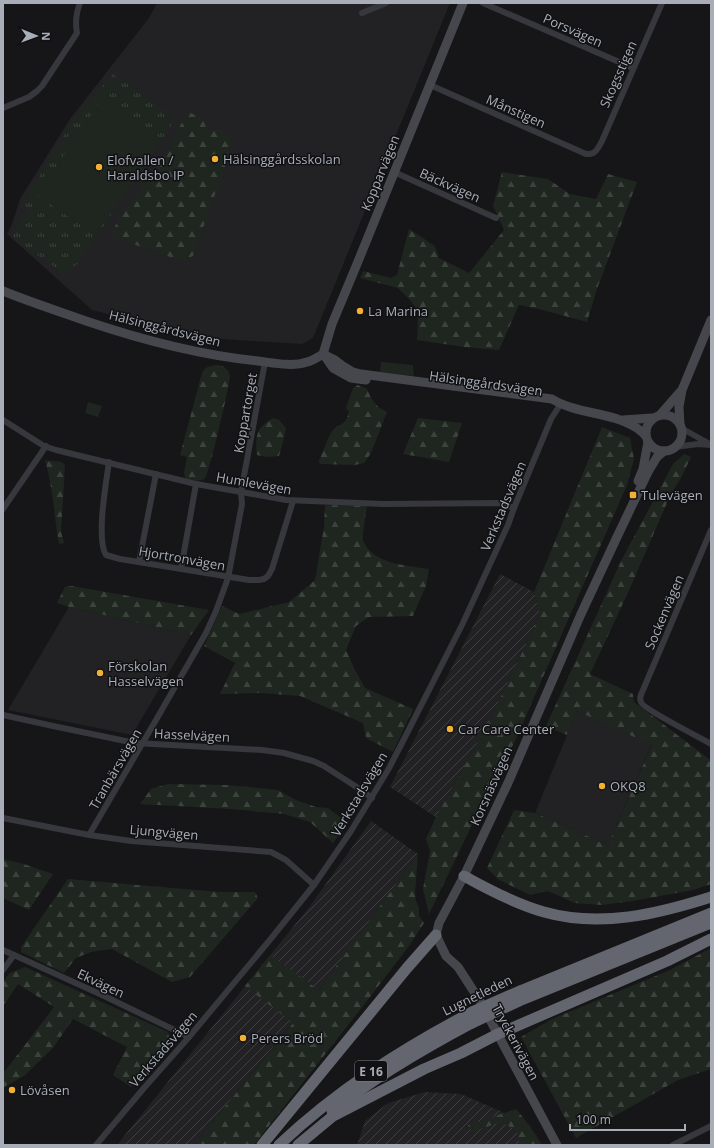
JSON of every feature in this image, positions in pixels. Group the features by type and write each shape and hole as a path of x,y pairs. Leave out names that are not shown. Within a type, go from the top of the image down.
{"highway":[{"path":"464,876 496,894 544,912 570,917 613,918 647,914 711,897"},
{"name":"Lugnetleden","path":"279,1145 322,1107 365,1075 410,1046 519,996 711,913"},
{"name":"Lugnetleden","path":"519,996 711,923"},
{"name":"E 16","path":"262,1145 407,968 436,935"},
{"name":"E 16","path":"298,1145 333,1116 424,1069 461,1053 498,1034 667,961 711,939"},
{"name":"Lugnetleden","path":"292,1145 326,1115 376,1078 472,1017"}],"street":[{"path":"3,108 30,97 42,86 77,33 75,24 76,14 80,3"},
{"path":"362,13 386,3"},
{"name":"Kopparvägen","path":"323,354 332,324 463,3"},
{"name":"Porsvägen","path":"483,3 633,68"},
{"name":"Skogsstigen","path":"594,153 597,152 662,3"},
{"name":"Månstigen","path":"430,85 586,154 594,153"},
{"name":"Bäckvägen","path":"394,172 496,218"},
{"name":"Hälsinggårdsvägen","path":"3,291 61,312 145,339 204,353 238,359 289,364 307,362 323,354 353,372 361,374 552,399 560,404 620,420 634,426 646,438"},
{"path":"682,390 647,424 646,438 654,449 668,451 675,447 680,441 681,426 679,407 682,390 711,320"},
{"name":"Koppartorget","path":"241,492 265,362"},
{"name":"Verkstadsvägen","path":"96,1145 189,1037 314,885 372,798 402,745 462,625 508,525 551,419 560,404"},
{"path":"656,416 671,416 677,419 681,426 711,445 675,447"},
{"name":"Hälsinggårdsvägen","path":"620,420 656,416"},
{"name":"Humlevägen","path":"3,420 46,446 56,450 196,484 241,492 294,501 384,504 500,503 514,508"},
{"name":"Korsnäsvägen","path":"617,537 643,469 646,438"},
{"path":"3,509 46,446"},
{"name":"Korsnäsvägen","path":"436,935 439,923 464,876 508,783 581,614 617,537 648,472 657,457 664,451"},
{"name":"Hjortronvägen","path":"109,462 103,508 102,540 105,554 107,556 120,559 228,578 255,581 264,579 268,576 272,569 294,501"},
{"path":"139,562 156,474"},
{"path":"181,569 196,484"},
{"name":"Tranbärsvägen","path":"89,835 206,633 216,611 228,578 242,504 241,492"},
{"name":"Sockenvägen","path":"711,530 640,696 641,703 655,713 711,744"},
{"name":"Hasselvägen","path":"3,715 142,744 254,749 284,753 313,761 324,766 372,798"},
{"name":"Ljungvägen","path":"3,818 89,835 131,841 271,852 286,860 314,885"},
{"name":"Tryckerivägen","path":"436,935 446,956 458,967 471,986 557,1145"},
{"name":"Ekvägen","path":"3,950 189,1037"},
{"path":"3,970 14,956"},
{"path":"672,1145 711,1126"}],"shaded area":[{"name":"Hälsinggårdsskolan","path":"157,3 450,3 313,338 302,344 222,339 189,334 92,310 7,234 12,224 20,199 70,119 149,18"},
{"path":"500,574 534,592 540,615 489,722 436,817 390,787"},
{"name":"Förskolan Hasselvägen","path":"69,607 191,635 132,735 8,710"},
{"path":"577,711 652,744 608,845 535,813"},
{"path":"371,821 418,854 319,990 194,1145 117,1145 310,906"},
{"path":"425,1092 461,1094 507,1114 527,1145 357,1145 365,1121 388,1103"}],"green space":[{"path":"113,74 169,113 167,116 174,121 78,264 63,273 12,237 28,210 24,202 72,122"},
{"name":"Elofvallen / Haraldsbo IP","path":"102,99 160,139 95,235 37,195"},
{"path":"188,112 203,118 207,131 221,130 230,137 228,158 193,256 182,261 110,236 120,217 154,172"},
{"path":"502,172 548,179 570,194 596,199 608,174 637,182 597,289 587,322 519,305 499,350 464,347 417,340 418,311 410,300 398,288 360,278 363,271 391,278 397,275 409,229 435,246 439,258 469,273 504,230 493,206"},
{"path":"381,362 413,365 414,376 380,372"},
{"path":"217,365 225,368 230,376 211,462 205,478 195,480 185,478 184,472 187,457 180,455 202,373 208,367"},
{"path":"358,385 367,389 371,398 378,407 387,412 371,453 364,463 355,465 320,464 319,461 331,433 336,427 343,423 347,417 349,412 346,408 353,388"},
{"path":"88,402 102,406 98,417 85,413"},
{"path":"273,418 279,420 286,428 279,456 266,457 257,455 256,443 258,433 263,425"},
{"path":"418,418 462,423 449,462 403,454"},
{"path":"602,427 630,438 634,459 627,485 515,741 429,914 423,889 430,851 426,839 436,817 489,722 540,615 534,592"},
{"path":"684,454 691,457 670,496 627,595 590,674 633,694 634,702 711,762 711,884 693,890 633,901 601,905 575,903 548,891 530,895 499,880 487,868 514,810 535,813 608,845 652,745 577,711 567,735 546,726 622,559 673,464"},
{"path":"45,460 62,462 65,465 61,531 64,543 59,544 52,491"},
{"path":"325,505 367,506 363,540 367,548 382,559 401,565 429,569 426,586 413,616 369,617 356,626 346,650 365,688 413,709 393,752 366,738 363,723 300,696 261,693 220,694 235,663 204,646 222,606 239,614 289,602 315,580 324,527"},
{"path":"72,586 209,610 191,635 57,603 65,587"},
{"path":"168,784 228,785 278,790 296,800 316,807 328,808 348,823 333,843 310,822 284,814 231,809 140,804 151,789"},
{"path":"418,854 415,893 419,908 419,916 424,923 409,946 363,1006 254,1145 194,1145 293,1023 245,986 270,955 319,990"},
{"path":"3,859 24,864 53,874 29,910 3,898"},
{"path":"68,879 219,892 255,892 258,898 190,977 172,982 112,949 91,952 76,958 64,973 21,952 21,947"},
{"path":"711,948 711,1069 678,1080 576,1138 521,1037 552,1019 670,970"},
{"path":"25,967 168,1032 171,1048 144,1080 131,1087 113,1075 127,1047 73,1019 53,1048 24,1076 4,1087 3,1070 5,1071 54,1007 18,984 3,1006 3,981 10,973"},
{"path":"516,1109 542,1145 520,1145 516,1130 501,1122 472,1132 468,1125"}],"place":[{"name":"Hälsinggårdsskolan","path":"215,159"},
{"name":"Elofvallen / Haraldsbo IP","path":"99,167"},
{"name":"La Marina","path":"360,311"},
{"name":"Tulevägen","path":"633,495"},
{"name":"Förskolan Hasselvägen","path":"100,673"},
{"name":"Car Care Center","path":"450,729"},
{"name":"OKQ8","path":"602,786"},
{"name":"Perers Bröd","path":"243,1038"},
{"name":"Lövåsen","path":"12,1090"}]}
